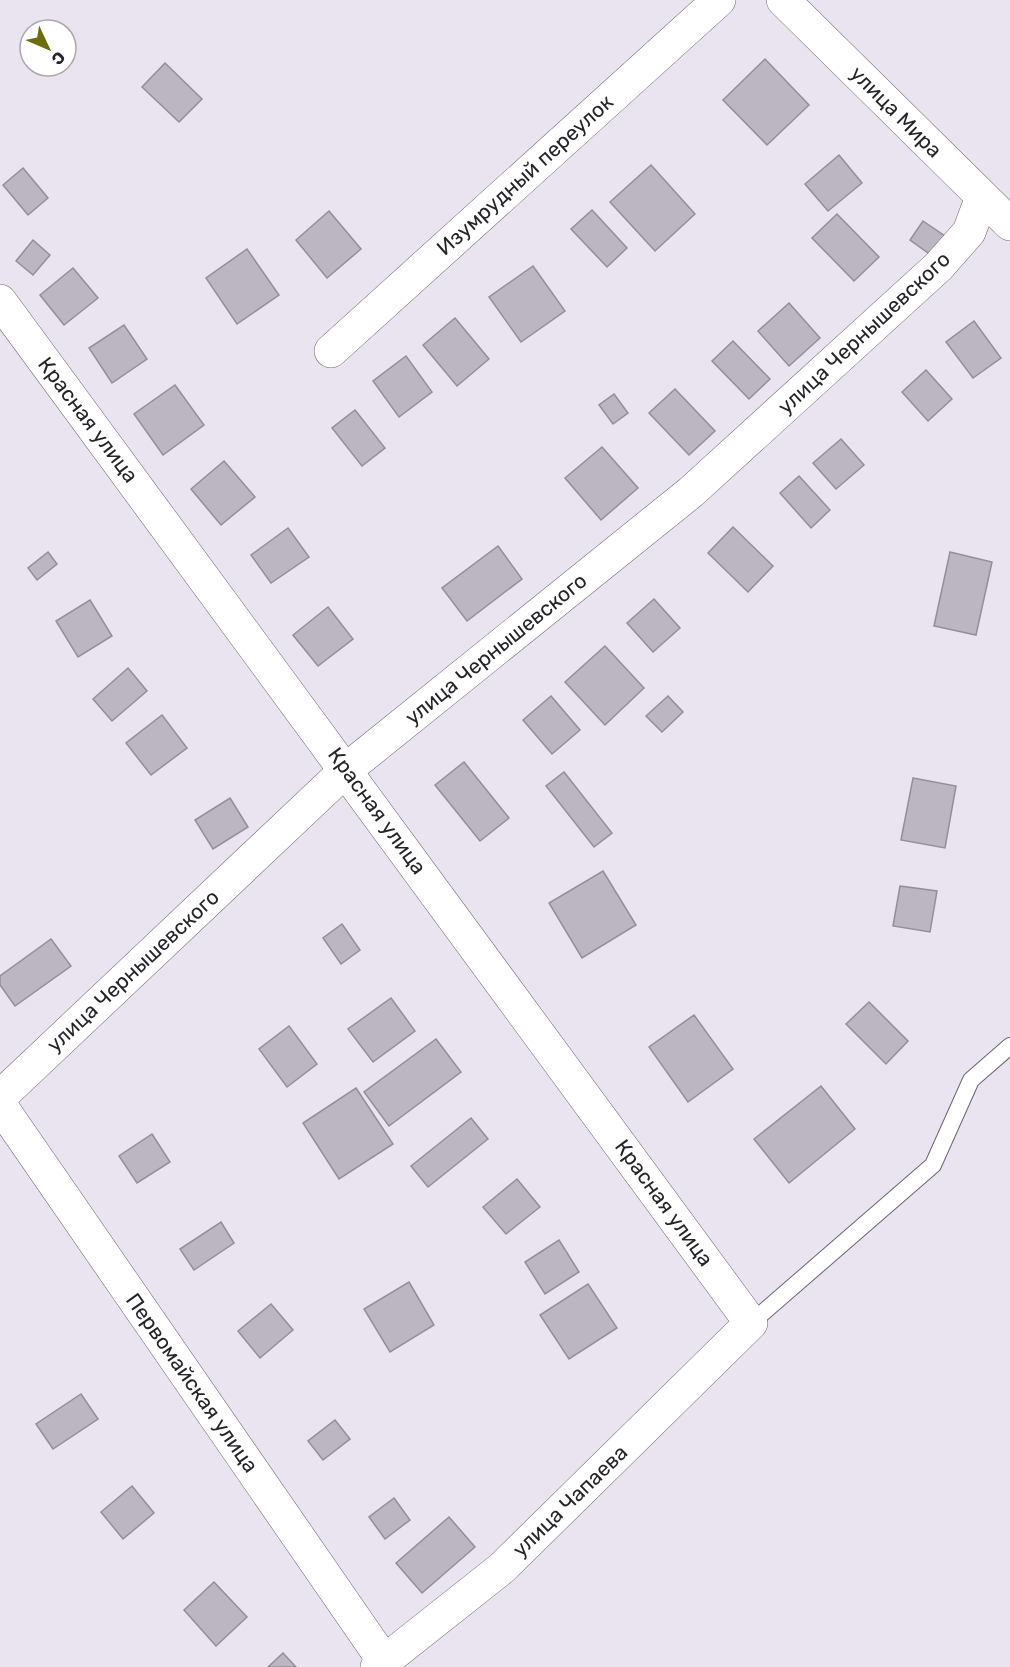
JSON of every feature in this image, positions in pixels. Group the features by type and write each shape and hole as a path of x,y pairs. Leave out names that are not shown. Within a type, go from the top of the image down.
{"street":[{"name":"Изумрудный переулок","path":"331,351 719,0"},
{"name":"улица Мира","path":"783,0 1010,224"},
{"name":"улица Чернышевского","path":"0,1097 347,770 691,492 938,267 969,232 982,197"},
{"name":"Красная улица","path":"0,301 347,770 751,1323"},
{"name":"Первомайская улица","path":"0,1105 381,1664"},
{"name":"улица Чапаева","path":"381,1664 502,1568 751,1323"}],"lane":[{"path":"751,1323 933,1166 971,1080 1010,1046"}],"building":[{"path":"765,59 809,105 767,145 723,100"},
{"path":"165,63 202,99 179,122 142,87"},
{"path":"839,155 862,183 828,211 805,184"},
{"path":"651,165 695,214 655,251 610,202"},
{"path":"23,168 48,198 28,215 3,185"},
{"path":"592,210 627,248 607,267 571,229"},
{"path":"329,211 361,249 327,278 296,240"},
{"path":"837,214 879,257 854,281 812,238"},
{"path":"923,221 945,236 931,255 910,240"},
{"path":"33,240 50,255 33,275 16,261"},
{"path":"247,249 279,295 237,324 206,278"},
{"path":"533,266 565,311 521,342 489,297"},
{"path":"73,268 98,298 64,325 40,295"},
{"path":"789,303 820,338 789,366 758,331"},
{"path":"455,318 489,359 457,386 423,345"},
{"path":"974,321 1001,358 973,378 946,342"},
{"path":"124,325 147,359 112,383 89,348"},
{"path":"733,341 770,379 749,399 712,361"},
{"path":"406,356 432,392 399,417 373,381"},
{"path":"926,370 952,399 928,421 902,392"},
{"path":"175,385 204,425 163,455 134,414"},
{"path":"675,389 715,431 689,455 649,413"},
{"path":"614,394 628,413 613,424 599,405"},
{"path":"355,410 385,448 362,466 332,428"},
{"path":"841,439 864,465 836,489 813,463"},
{"path":"602,447 638,488 601,520 565,478"},
{"path":"224,461 255,497 221,525 191,489"},
{"path":"799,476 830,510 811,528 780,493"},
{"path":"733,527 773,566 748,592 708,553"},
{"path":"288,528 309,557 271,583 251,555"},
{"path":"498,546 522,579 467,621 442,588"},
{"path":"48,552 57,564 37,580 28,568"},
{"path":"950,552 992,562 976,635 934,626"},
{"path":"654,599 680,628 653,652 627,623"},
{"path":"90,600 112,636 78,657 56,621"},
{"path":"328,607 353,639 318,666 293,635"},
{"path":"605,646 644,688 605,725 565,682"},
{"path":"128,668 147,691 112,721 93,699"},
{"path":"551,696 580,730 552,754 523,720"},
{"path":"668,696 683,712 662,732 646,716"},
{"path":"162,715 187,748 151,775 126,743"},
{"path":"464,762 509,818 480,841 435,785"},
{"path":"564,772 612,833 594,847 546,786"},
{"path":"913,778 956,786 945,848 901,840"},
{"path":"230,798 248,827 213,849 195,820"},
{"path":"603,871 636,925 582,958 549,903"},
{"path":"900,886 937,891 930,932 893,926"},
{"path":"342,924 360,950 341,964 323,938"},
{"path":"51,939 71,966 15,1006 0,985 0,976"},
{"path":"391,998 415,1031 373,1062 348,1029"},
{"path":"869,1002 908,1041 886,1064 846,1024"},
{"path":"694,1015 733,1069 688,1102 649,1047"},
{"path":"289,1026 317,1064 287,1087 259,1049"},
{"path":"436,1039 461,1072 389,1126 364,1092"},
{"path":"821,1086 855,1129 789,1183 754,1139"},
{"path":"356,1088 393,1144 339,1179 303,1123"},
{"path":"471,1118 488,1139 428,1187 411,1166"},
{"path":"152,1134 170,1162 137,1183 119,1156"},
{"path":"517,1179 540,1207 506,1234 483,1207"},
{"path":"221,1222 234,1243 194,1270 180,1249"},
{"path":"559,1240 579,1272 545,1294 525,1262"},
{"path":"409,1282 434,1325 390,1352 364,1309"},
{"path":"588,1284 617,1328 569,1359 540,1315"},
{"path":"271,1304 293,1330 260,1358 238,1331"},
{"path":"81,1394 98,1419 53,1449 36,1424"},
{"path":"335,1420 350,1439 323,1460 308,1441"},
{"path":"132,1486 154,1513 123,1539 101,1512"},
{"path":"394,1498 410,1520 385,1539 369,1517"},
{"path":"449,1517 475,1547 422,1593 396,1563"},
{"path":"214,1582 247,1617 216,1646 184,1610"},
{"path":"283,1653 296,1667 268,1667"}]}
